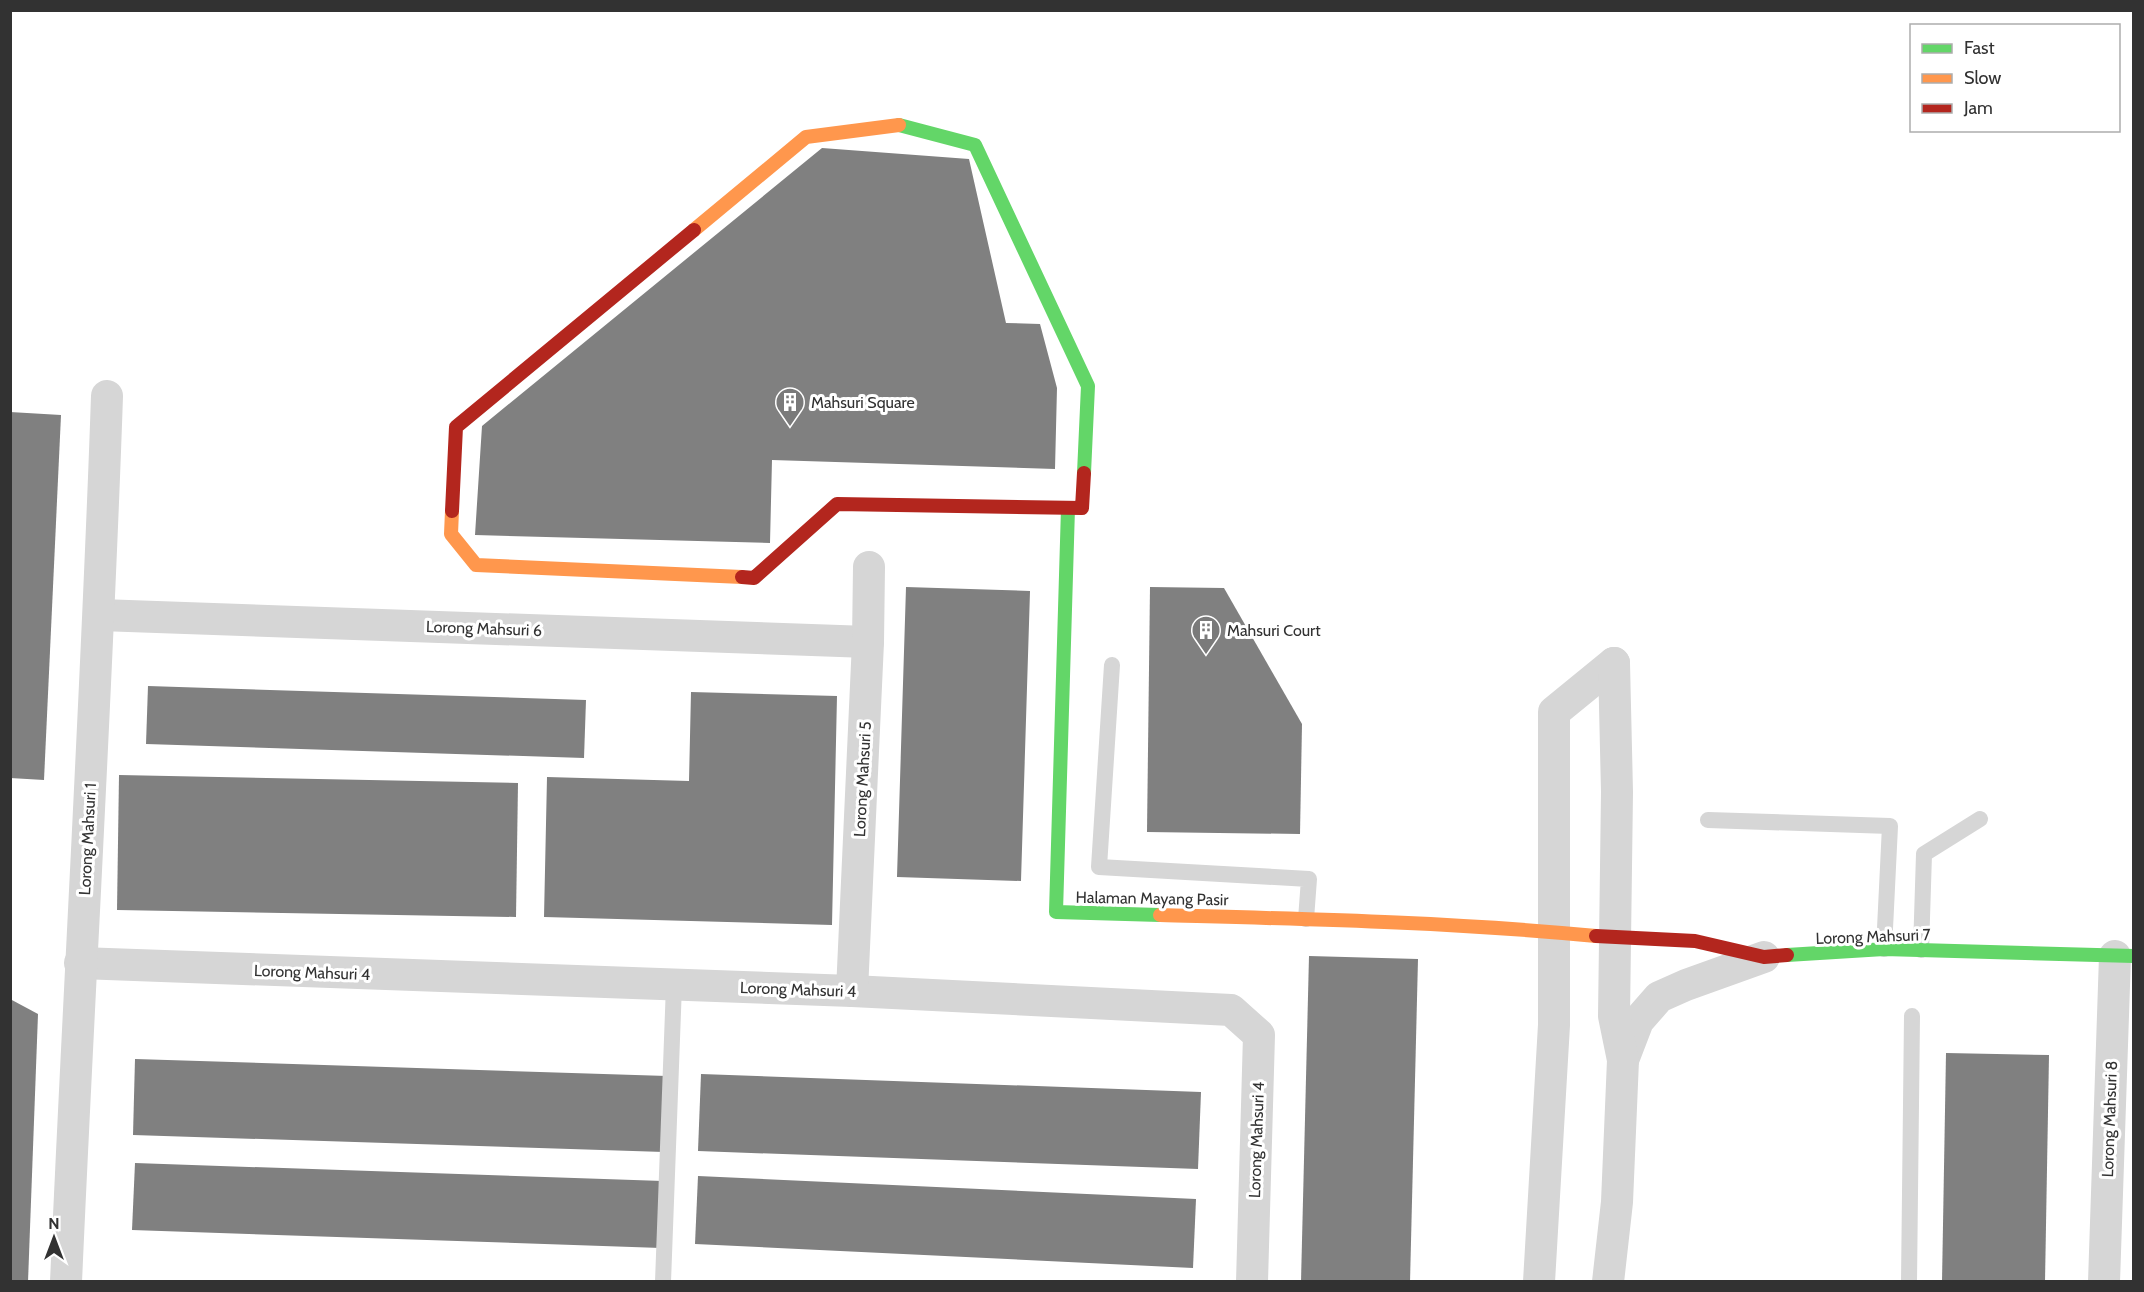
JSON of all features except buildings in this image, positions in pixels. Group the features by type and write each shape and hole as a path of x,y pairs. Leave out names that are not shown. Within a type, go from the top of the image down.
{"street":[{"path":"899,125 975,145 1088,386 1083,508 1068,508 837,504 754,578 476,565 451,534 456,427 806,137 899,125"},
{"name":"Lorong Mahsuri 1","path":"66,1281 80,963 100,615 107,396"},
{"name":"Halaman Mayang Pasir","path":"1068,508 1056,912 1306,919 1554,932 1615,938"},
{"name":"Lorong Mahsuri 5","path":"852,991 868,642 869,567"},
{"name":"Lorong Mahsuri 6","path":"100,615 868,642"},
{"path":"1539,1281 1554,1025 1554,712 1614,663 1617,792 1614,1016 1623,1060 1617,1202 1608,1281"},
{"name":"Lorong Mahsuri 7","path":"1615,938 1695,941 1764,957 1884,949 2124,956"},
{"name":"Lorong Mahsuri 8","path":"2104,1281 2124,956"},
{"path":"1623,1060 1638,1021 1659,997 1764,957"},
{"name":"Lorong Mahsuri 4","path":"80,963 852,991 1231,1010 1259,1035 1252,1281"},
{"path":"66,1281 71,1281"}],"lane":[{"path":"1112,665 1099,867 1309,879 1306,919"},
{"path":"1921,950 1924,854 1980,819"},
{"path":"1708,820 1890,826 1884,949"},
{"path":"663,1281 674,985"},
{"path":"1909,1281 1912,1016"}],"traffic: fast":[{"path":"899,125 975,145 1088,386 1084,473"},
{"path":"1068,508 1056,912 1160,915"},
{"path":"1787,955 1884,949 2134,956"}],"traffic: slow":[{"path":"694,230 806,137 899,125"},
{"path":"452,511 451,534 476,565 742,577"},
{"path":"1160,915 1433,924 1596,936"}],"traffic: jam":[{"path":"452,511 456,427 694,230"},
{"path":"742,577 754,578 837,504 1082,508 1084,473"},
{"path":"1596,936 1695,941 1764,957 1787,955"}],"place":[{"name":"Mahsuri Square","path":"790,428"},
{"name":"Mahsuri Court","path":"1206,656"}]}
